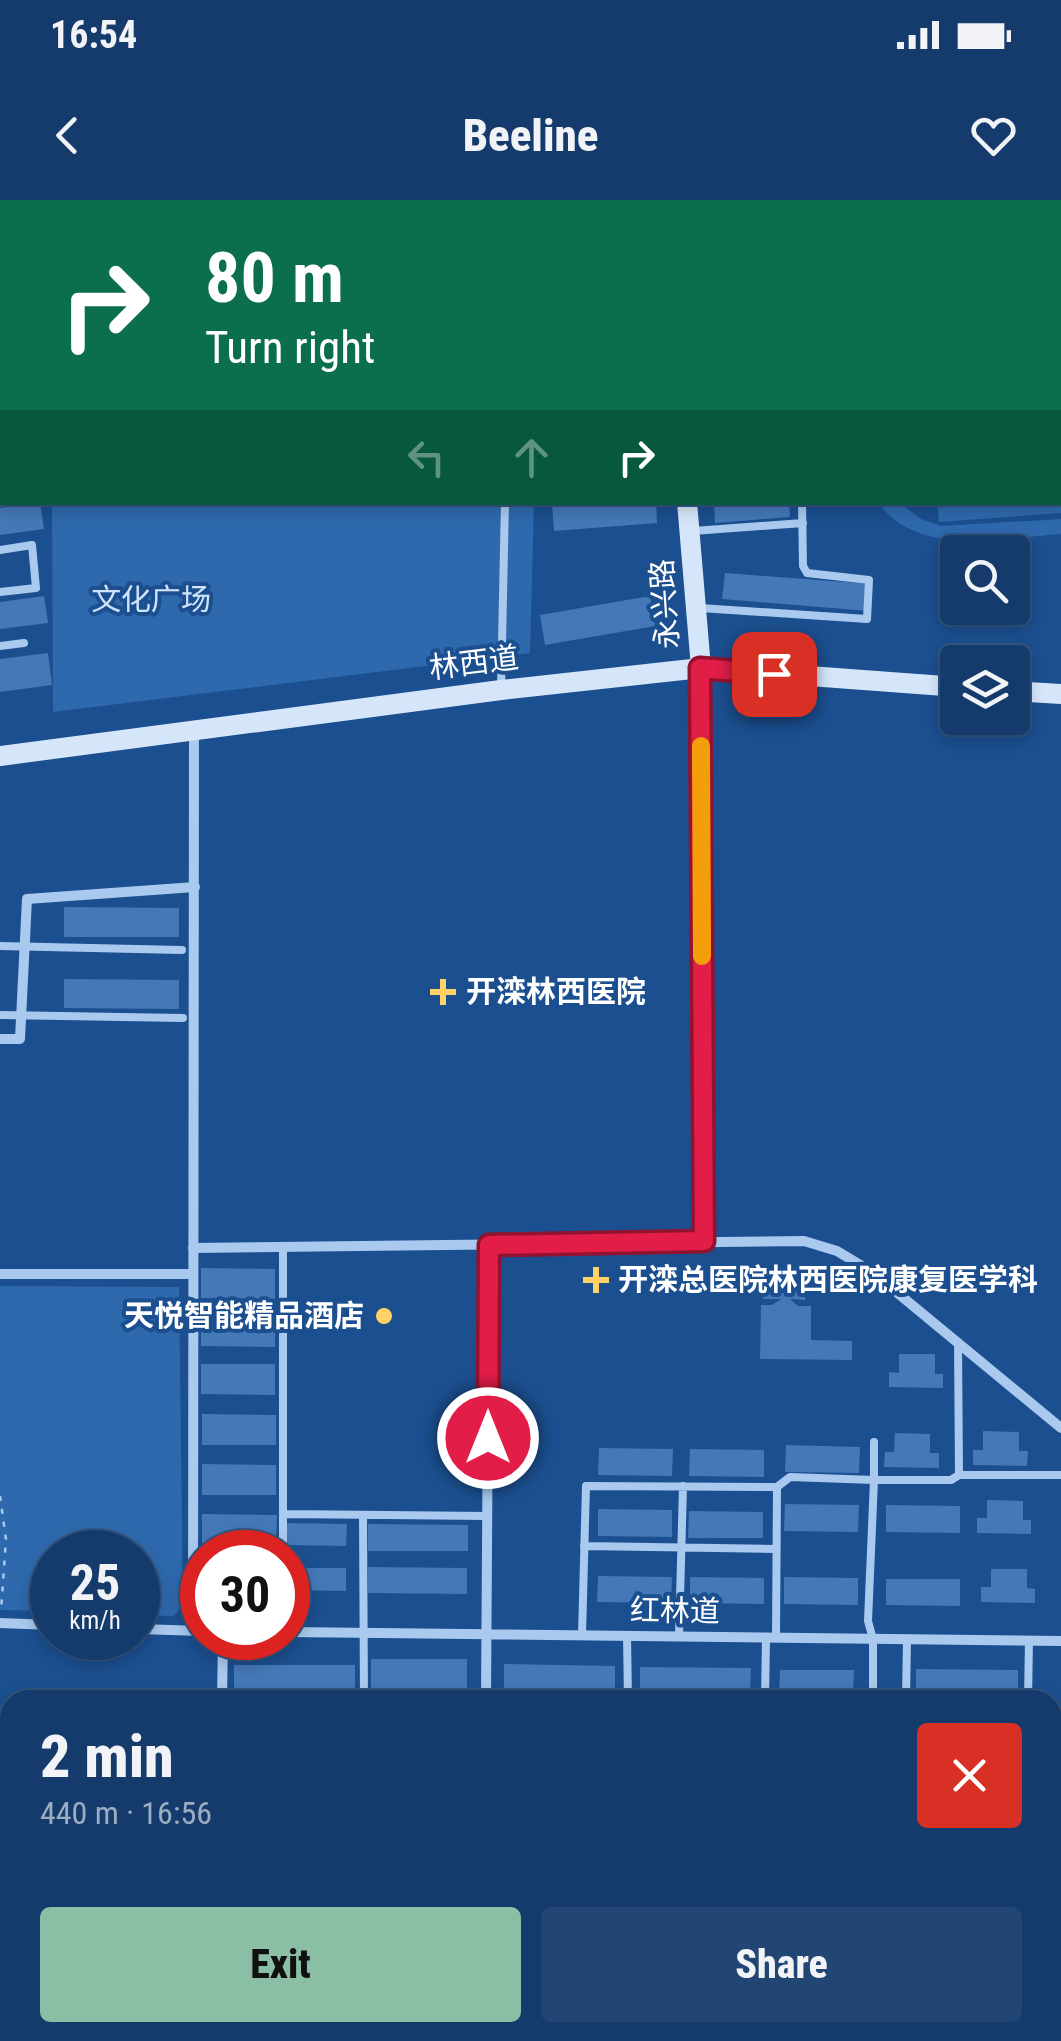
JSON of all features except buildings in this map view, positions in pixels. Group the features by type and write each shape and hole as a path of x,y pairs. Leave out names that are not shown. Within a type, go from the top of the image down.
{"main road":[{"name":"永兴路","path":"688,505 700,668"},
{"name":"林西道","path":"0,756 194,728 700,668 940,686"},
{"path":"1030,692 1061,694"}],"street":[{"name":"永兴路","path":"700,668 704,1241"},
{"path":"194,728 197,1530"},
{"path":"0,1039 20,1039 27,899 194,887"},
{"path":"193,1248 804,1241 836,1251 872,1272 1061,1428"},
{"path":"486,1690 489,1245"},
{"path":"0,1274 193,1274"},
{"path":"0,1623 30,1624"},
{"name":"红林道","path":"310,1632 1061,1640"},
{"path":"222,1690 223,1660"}],"lane":[{"path":"501,690 505,505"},
{"path":"696,608 867,619 869,580 806,573 802,505"},
{"path":"690,532 803,523"},
{"path":"0,550 32,545 36,588 0,592"},
{"path":"0,646 24,643"},
{"path":"0,946 182,950"},
{"path":"0,1016 182,1018"},
{"path":"283,1530 284,1247"},
{"path":"958,1342 959,1475"},
{"path":"873,1690 873,1639 868,1620 874,1442"},
{"path":"582,1635 586,1486 777,1487 790,1477 951,1480 959,1475 1061,1475"},
{"path":"679,1637 682,1486"},
{"path":"767,1690 777,1487"},
{"path":"283,1514 487,1516"},
{"path":"363,1514 364,1690"},
{"path":"584,1546 776,1548"},
{"path":"627,1636 628,1690"},
{"path":"906,1690 908,1640"},
{"path":"1028,1690 1029,1640"}],"path":[{"path":"0,1496 6,1539 0,1623"}],"green space":[{"name":"文化广场","path":"52,505 534,505 530,653 53,712"},
{"path":"880,505 903,505 921,519 941,526 1061,519 1061,534 940,535 940,538 916,532"},
{"path":"937,505 1061,505 1061,513 939,522"},
{"path":"0,1286 179,1287 180,1608 174,1616 160,1616 160,1530 30,1530 30,1611 0,1610"}],"slow traffic":[{"path":"701,746 702,956"}],"place":[{"name":"开滦林西医院","path":"443,992"},
{"name":"开滦总医院林西医院康复医学科","path":"596,1280"},
{"name":"天悦智能精品酒店","path":"384,1316"}],"route":[{"path":"488,1438 489,1245 704,1241 700,668 774,674"}]}
